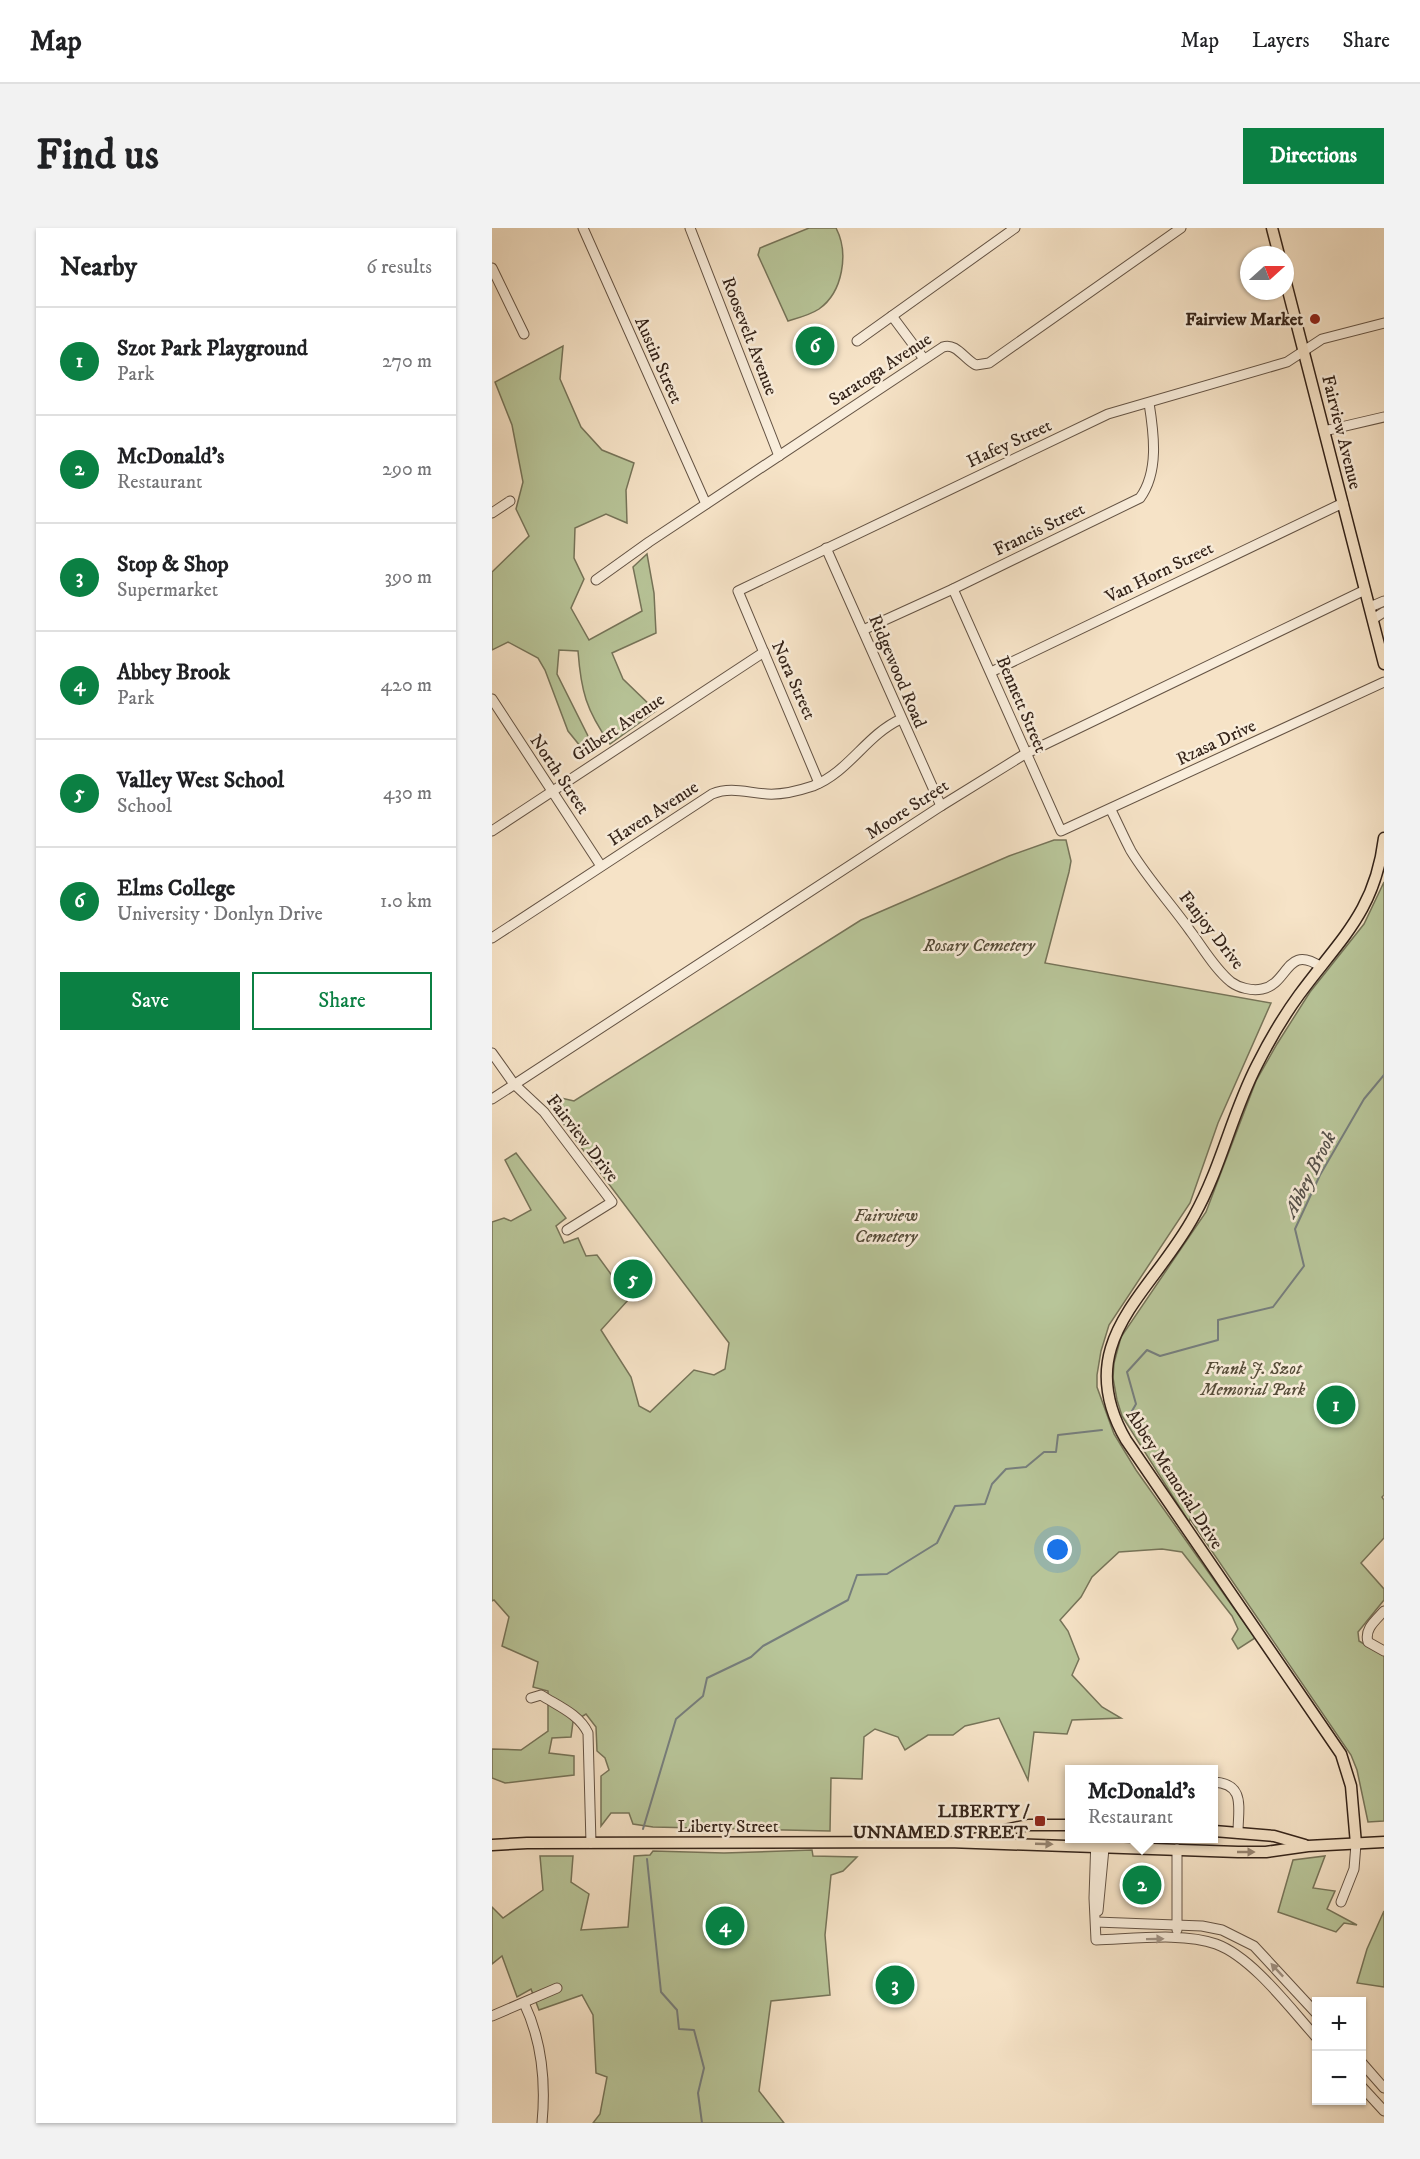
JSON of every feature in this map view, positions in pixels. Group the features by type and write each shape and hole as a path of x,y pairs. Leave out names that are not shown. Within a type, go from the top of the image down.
{"main road":[{"path":"1272,228 1277,246"},
{"name":"Fairview Avenue","path":"1290,300 1384,664"},
{"name":"Abbey Memorial Drive","path":"1356,1844 1351,1786 1341,1754 1126,1440 1110,1406 1106,1373 1109,1352 1120,1324 1186,1229 1201,1203 1237,1108 1257,1065 1288,1011 1352,929 1364,908 1377,874 1384,838"},
{"name":"Liberty Street","path":"965,1842 1025,1826 1065,1825"},
{"path":"1218,1831 1274,1836 1308,1846 1384,1842"},
{"name":"Liberty Street","path":"492,1845 1065,1842"},
{"name":"Liberty Street","path":"1111,1843 1238,1852 1308,1846"}],"street":[{"name":"Austin Street","path":"583,228 706,504"},
{"name":"Roosevelt Avenue","path":"690,228 779,456"},
{"path":"857,341 1015,228"},
{"name":"Saratoga Avenue","path":"596,580 924,359 949,345 973,364 979,366 989,363 1181,228"},
{"path":"492,268 524,334"},
{"path":"892,316 924,359"},
{"name":"Hafey Street","path":"738,591 1108,414 1287,362 1322,339 1384,323"},
{"name":"Francis Street","path":"863,630 1140,498 1150,479 1154,438 1149,403"},
{"path":"1324,431 1384,417"},
{"path":"492,513 510,501"},
{"name":"Van Horn Street","path":"991,672 1343,502"},
{"name":"Ridgewood Road","path":"826,548 941,806"},
{"name":"Bennett Street","path":"953,589 1061,831"},
{"name":"Moore Street","path":"492,1099 941,806 1025,754 1365,590"},
{"name":"Nora Street","path":"738,591 819,783"},
{"path":"1370,607 1384,601"},
{"path":"1373,619 1384,612"},
{"name":"Gilbert Avenue","path":"492,831 764,652"},
{"name":"Rzasa Drive","path":"1061,831 1111,810 1384,682"},
{"name":"North Street","path":"492,699 601,866"},
{"name":"Haven Avenue","path":"492,938 717,792 731,789 776,794 796,791 819,783 843,767 877,733 901,719"},
{"name":"Fanjoy Drive","path":"1111,810 1132,852 1231,982 1244,987 1263,989 1276,981 1298,959 1308,959 1321,967"},
{"path":"492,1053 514,1084"},
{"name":"Fairview Drive","path":"514,1084 544,1112 612,1202 567,1230"},
{"path":"1384,1611 1366,1636 1368,1642 1384,1651"},
{"path":"531,1698 541,1695 568,1711 584,1724 588,1733 591,1843"},
{"path":"1218,1782 1235,1788 1238,1798 1238,1833"},
{"path":"1100,1843 1094,1898 1096,1940 1176,1938 1214,1943 1241,1958 1312,2032"},
{"path":"1341,1902 1354,1869 1356,1844"},
{"path":"1176,1938 1177,1849"},
{"path":"1096,1922 1202,1926 1222,1930 1254,1946 1312,2008"},
{"path":"492,2016 556,1988"},
{"path":"524,2003 536,2034 543,2068 542,2123"},
{"path":"1366,2068 1384,2088"},
{"path":"1366,2091 1384,2111"}],"green space":[{"path":"809,228 836,228 842,249 841,272 834,293 827,302 812,313 788,321 758,255 760,248"},
{"path":"563,346 560,379 581,427 602,450 634,463 626,490 627,523 606,514 575,528 574,558 584,579 571,608 589,640 642,611 633,567 647,554 654,593 656,633 612,653 623,679 656,711 610,744 595,721 586,700 578,651 559,650 557,674 594,748 585,752 568,731 545,670 538,658 508,642 492,650 492,572 529,536 516,509 523,482 512,425 495,382"},
{"path":"1054,840 1066,840 1071,861 1045,963 1271,1003 1218,1123 1190,1203 1109,1325 1097,1375 1097,1387 1114,1434 1136,1470 1255,1638 1238,1649 1232,1639 1238,1629 1232,1616 1182,1552 1162,1549 1119,1552 1092,1577 1081,1597 1060,1620 1068,1631 1079,1659 1072,1675 1102,1707 1121,1718 1072,1720 1067,1734 1034,1732 1028,1780 999,1718 965,1726 953,1735 928,1735 905,1750 898,1737 875,1729 864,1737 862,1779 831,1778 830,1831 653,1827 633,1824 629,1813 611,1813 601,1826 601,1776 609,1770 605,1758 597,1751 596,1727 586,1714 573,1722 571,1737 552,1738 549,1753 574,1756 574,1775 505,1783 492,1778 492,1749 521,1750 548,1731 548,1691 533,1687 538,1662 502,1646 509,1617 494,1600 492,1601 492,1222 504,1218 511,1221 531,1210 505,1160 516,1153 566,1218 556,1226 564,1243 578,1238 586,1256 597,1255 629,1299 601,1330 631,1377 639,1406 650,1412 694,1370 714,1375 725,1369 729,1343 550,1106 552,1096 574,1101 861,920 1009,856"},
{"name":"Frank J. Szot Memorial Park","path":"1384,882 1384,1495 1382,1497 1384,1500 1384,1538 1361,1563 1384,1589 1384,1600 1358,1632 1359,1641 1384,1656 1384,1821 1368,1822 1357,1770 1351,1755 1190,1519 1189,1522 1122,1416 1113,1378 1114,1363 1121,1337 1206,1212 1256,1081 1310,992 1364,924"},
{"path":"812,1850 813,1856 857,1857 843,1871 831,1875 825,1935 830,1995 771,2001 759,2091 784,2123 593,2123 600,2114 607,2077 596,2073 593,2015 582,1995 539,2010 531,1989 517,1997 502,1956 492,1964 492,1907 503,1918 543,1890 540,1856 573,1856 571,1882 589,1894 581,1930 628,1927 634,1856 650,1855 653,1851 724,1853"},
{"path":"1325,1856 1313,1888 1335,1891 1327,1909 1357,1925 1344,1923 1336,1932 1278,1912 1293,1860"},
{"path":"1384,1911 1384,1987 1357,1983 1367,1949"}],"waterway":[{"name":"Abbey Brook","path":"1128,1418 1136,1404 1127,1372 1147,1350 1160,1356 1218,1340 1218,1320 1273,1307 1304,1266 1295,1229 1320,1175 1364,1099 1384,1075"},
{"name":"Abbey Brook","path":"643,1829 676,1719 703,1696 707,1678 751,1657 763,1646 848,1600 857,1575 887,1574 937,1543 955,1506 985,1504 992,1484 1006,1469 1026,1467 1044,1452 1056,1452 1058,1435 1102,1430"},
{"name":"Abbey Brook","path":"647,1859 661,1992 677,2010 679,2029 694,2030 704,2068 698,2093 702,2123"}],"place":[{"name":"Fairview Market","path":"1315,319"},
{"name":"Elms College","path":"815,346"},
{"name":"Valley West School","path":"633,1279"},
{"name":"Szot Park Playground","path":"1336,1405"},
{"name":"LIBERTY / UNNAMED STREET","path":"1040,1821"},
{"name":"McDonald's","path":"1142,1885"},
{"name":"Abbey Brook","path":"725,1926"},
{"name":"Stop & Shop","path":"895,1985"}],"park label":[{"name":"Rosary Cemetery","path":"979,945"},
{"name":"Fairview Cemetery","path":"886,1225"}]}
